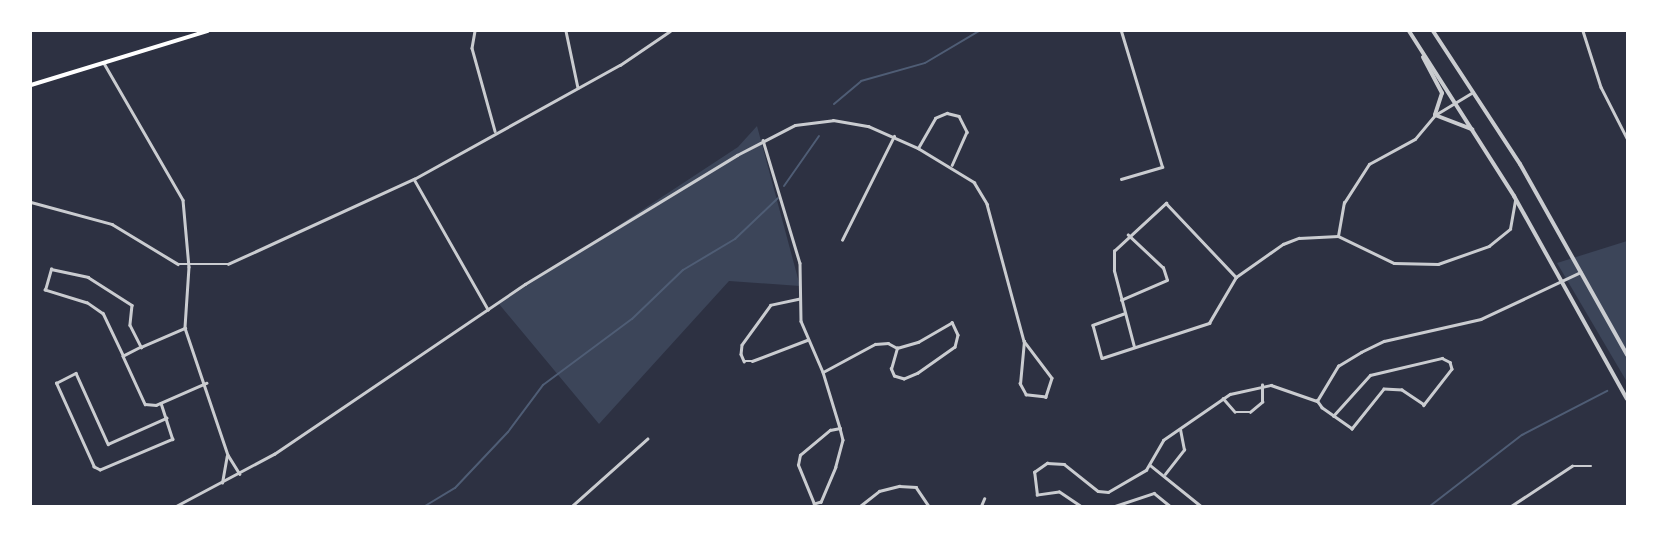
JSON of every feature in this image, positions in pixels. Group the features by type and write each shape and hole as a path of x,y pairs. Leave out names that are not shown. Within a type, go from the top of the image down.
{"main road":[{"path":"31,85 208,31"}],"street":[{"path":"475,31 472,48 495,131"},
{"path":"566,31 578,88"},
{"path":"31,202 112,224 158,254 189,267 228,264 414,179 495,131 578,88 670,31"},
{"path":"1121,31 1162,167 1121,179"},
{"path":"1408,31 1474,130 1514,196 1627,399"},
{"path":"1434,31 1474,91 1581,272 1627,355"},
{"path":"1583,31 1601,86 1627,138"},
{"path":"1414,40 1442,93 1435,116"},
{"path":"104,63 179,189 189,267 185,328 206,383 228,455 240,474"},
{"path":"1338,236 1344,203 1369,164 1415,139 1435,116 1474,91"},
{"path":"918,148 935,118 947,113 959,116 967,132 952,166"},
{"path":"1435,116 1474,130"},
{"path":"176,506 240,474 488,309 763,140 795,125 833,120 868,126 918,148 952,166 974,182 987,204 1024,341 1020,384 1026,395 1046,397 1052,378 1024,341"},
{"path":"842,240 894,136"},
{"path":"763,140 800,263 800,299 807,340 823,372 840,428 843,440 836,467 821,502 814,504 798,465 800,455 830,430 840,428"},
{"path":"414,179 488,309"},
{"path":"1124,314 1096,322 1091,329 1102,358 1213,320 1236,277 1282,244 1299,238 1338,236 1394,263 1418,267 1471,254 1498,239 1513,224 1514,196"},
{"path":"1134,347 1121,300 1114,251 1128,235 1166,203 1236,277"},
{"path":"1121,300 1167,280 1162,268 1128,235"},
{"path":"141,347 130,325 132,305 88,277 51,269 45,290 87,303 103,314 145,404 161,403 206,383"},
{"path":"1317,402 1338,366 1361,352 1384,341 1481,319 1581,272"},
{"path":"800,299 771,305 742,345 741,354 744,361 752,361 807,340"},
{"path":"823,372 875,344 888,343 897,348 918,342 952,322 958,335 955,347 904,379 891,369 897,348"},
{"path":"123,356 185,328"},
{"path":"1080,506 1059,492 1037,495 1034,472 1047,463 1064,464 1098,491 1108,492 1150,465 1163,440 1180,430 1223,398 1262,385 1289,388 1317,402 1334,416 1352,429 1384,389 1402,390 1424,405 1452,369 1450,362 1425,361 1370,375 1334,416"},
{"path":"161,403 166,418 173,439 100,470 94,467 56,384 76,373 108,444 166,418"},
{"path":"1223,398 1235,412 1250,412 1262,402 1262,385"},
{"path":"1165,474 1184,450 1180,430"},
{"path":"572,506 647,439"},
{"path":"221,484 228,455"},
{"path":"1150,465 1165,474 1201,506"},
{"path":"1511,506 1572,466 1591,466"},
{"path":"860,506 879,491 899,486 916,487 929,506"},
{"path":"1115,506 1154,494 1170,506"},
{"path":"981,506 984,498"}],"shaded area":[{"path":"757,126 800,286 729,281 599,424 499,304 738,147"},
{"path":"1627,241 1627,382 1557,263"}],"waterway":[{"path":"834,104 861,81 925,63 979,31"},
{"path":"784,186 819,136"},
{"path":"425,506 455,488 508,432 543,385 632,319 683,270 735,239 778,198"},
{"path":"1430,506 1522,435 1607,391"}]}
